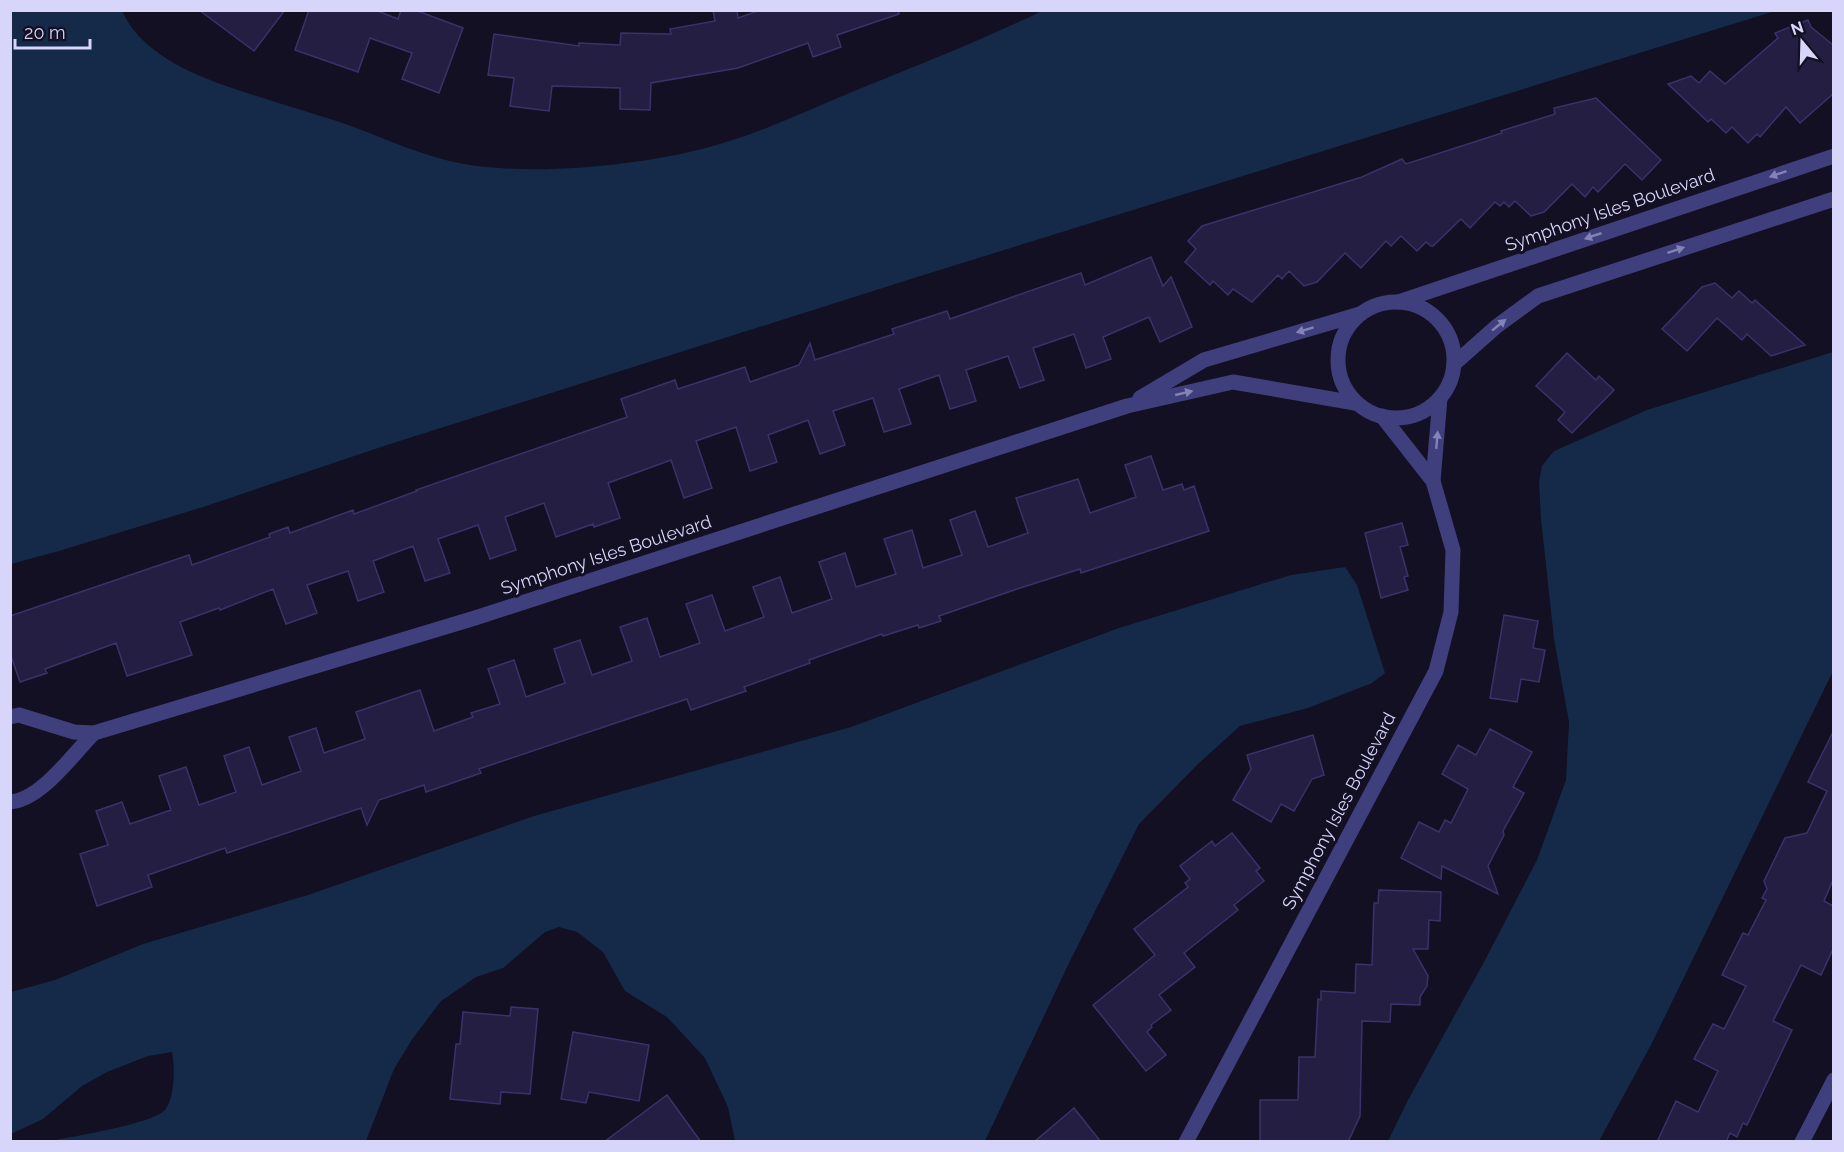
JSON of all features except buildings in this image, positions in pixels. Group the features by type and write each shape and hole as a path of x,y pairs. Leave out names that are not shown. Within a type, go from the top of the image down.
{"street":[{"name":"Symphony Isles Boulevard","path":"1127,406 1204,360 1361,313 1373,306 1398,302 1833,156"},
{"name":"Symphony Isles Boulevard","path":"1454,364 1497,326 1538,296 1833,199"},
{"name":"Symphony Isles Boulevard","path":"10,717 19,715 74,732 94,733 475,618 1127,406 1233,382 1355,403 1382,416 1398,418 1414,415 1428,408 1440,398 1450,382 1454,364 1453,345 1445,328 1433,314 1416,305 1398,302"},
{"path":"1355,403 1341,381 1338,362 1340,343 1348,326 1361,313"},
{"name":"Symphony Isles Boulevard","path":"1186,1142 1436,671 1451,612 1453,550 1433,482 1440,398"},
{"name":"Symphony Isles Boulevard","path":"1382,416 1433,482"},
{"name":"Symphony Isles Boulevard","path":"10,802 18,801 38,790 94,733"},
{"path":"1802,1142 1833,1080"}],"water":[{"path":"11,10 122,11 134,31 151,47 170,61 193,73 240,91 343,123 435,157 464,164 522,169 585,167 649,160 726,142 766,128 931,60 1042,11 1775,11 930,273 384,446 203,507 11,564"},
{"path":"1833,352 1833,671 1651,1045 1599,1141 1388,1141 1537,860 1566,780 1569,722 1554,639 1541,519 1539,482 1542,466 1554,451 1647,410"},
{"path":"1345,567 1357,585 1385,673 1372,683 1308,708 1240,726 1199,763 1139,824 1069,963 985,1141 735,1141 728,1107 705,1058 667,1017 625,991 603,952 577,932 559,927 545,932 503,968 476,977 441,1001 413,1038 394,1069 366,1141 49,1141 128,1125 165,1110 172,1090 174,1065 172,1052 148,1056 107,1072 82,1086 43,1119 11,1134 11,992 55,980 143,944 308,895 534,816 851,727 1119,628 1291,575"}]}
